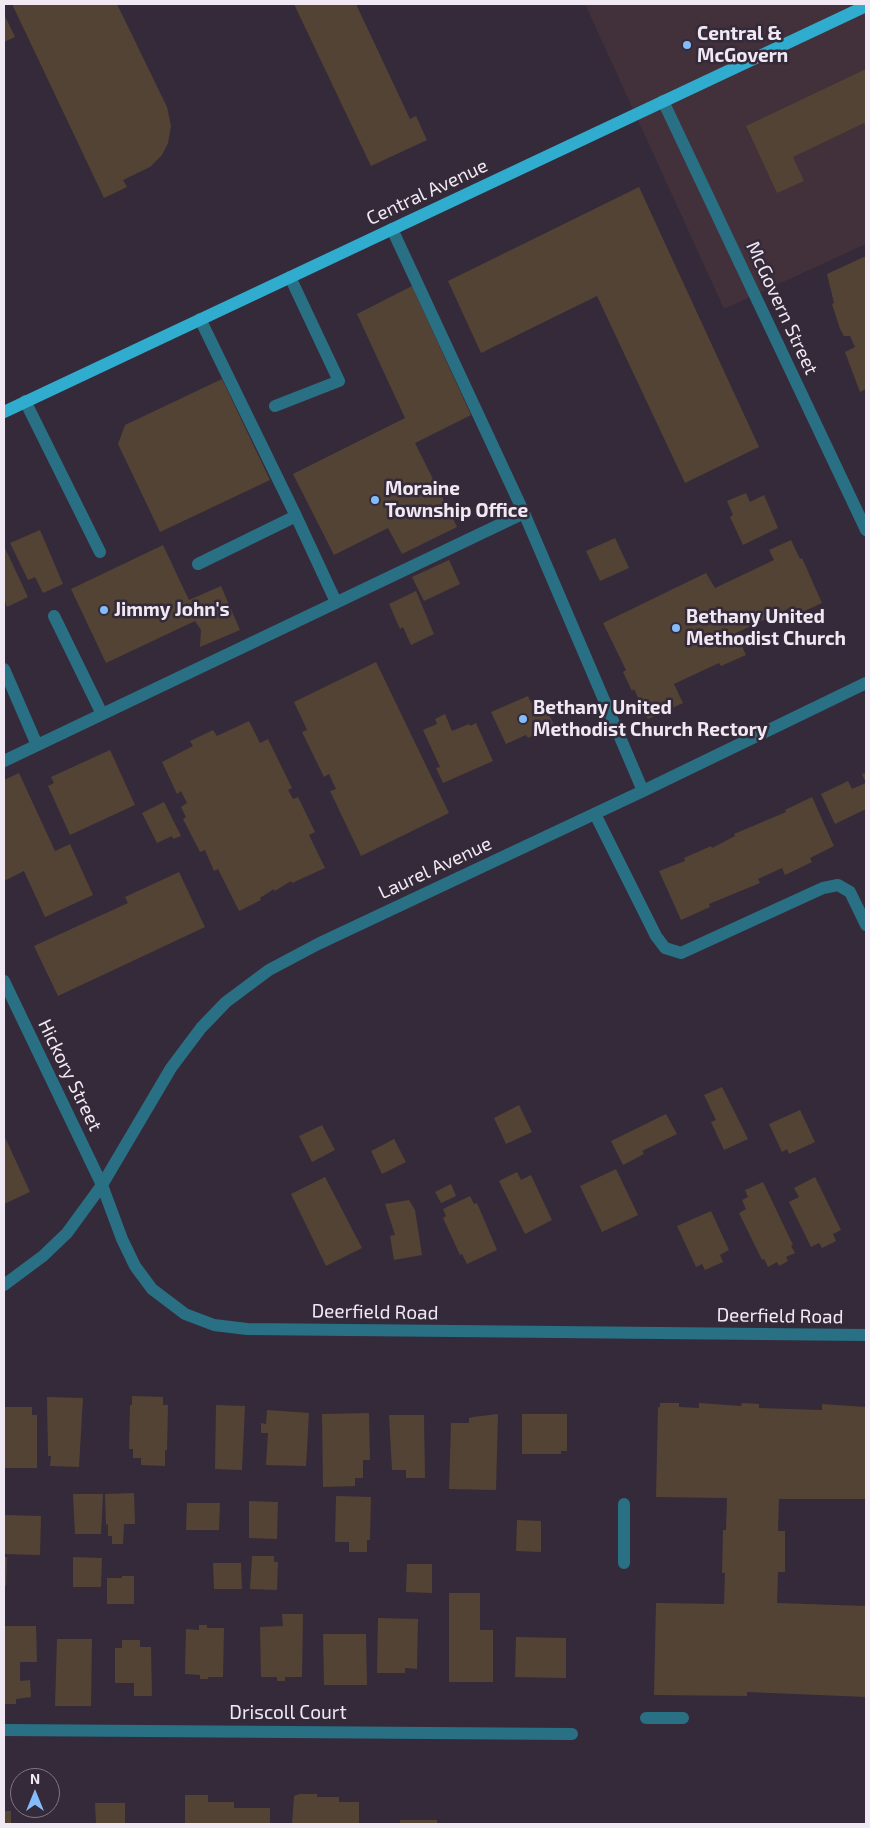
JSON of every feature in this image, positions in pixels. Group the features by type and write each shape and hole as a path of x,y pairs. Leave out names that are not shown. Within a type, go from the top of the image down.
{"main road":[{"name":"Central Avenue","path":"4,412 866,6"}],"street":[{"name":"McGovern Street","path":"663,101 866,530"},
{"path":"392,229 524,513 643,792"},
{"path":"275,406 339,381 290,277"},
{"path":"200,319 336,602"},
{"path":"26,401 100,552"},
{"path":"4,761 524,513"},
{"path":"198,564 296,516"},
{"path":"54,616 102,714"},
{"path":"4,669 37,745"},
{"name":"Laurel Avenue","path":"102,1185 171,1068 196,1034 226,1002 269,970 318,944 643,792 866,684"},
{"path":"596,814 656,936 666,948 681,952 823,888 838,885 850,892 866,925"},
{"name":"Hickory Street","path":"4,982 102,1185"},
{"path":"4,1285 43,1256 67,1233 102,1185"},
{"name":"Deerfield Road","path":"102,1185 122,1239 135,1266 152,1289 185,1314 214,1325 247,1329 866,1335"},
{"path":"624,1504 624,1563"},
{"path":"646,1718 682,1718"},
{"name":"Driscoll Court","path":"4,1730 572,1734"}],"shaded area":[{"path":"585,4 866,4 866,244 724,309"}],"building":[{"path":"12,4 117,4 167,107 171,126 168,143 162,155 150,167 123,180 127,187 104,198"},
{"path":"294,4 356,4 410,119 416,116 427,140 371,166"},
{"path":"4,14 15,37 4,42"},
{"path":"866,69 866,129 864,123 793,157 804,181 777,193 746,126"},
{"path":"639,187 759,447 685,483 597,296 481,353 448,281"},
{"path":"866,256 866,389 860,392 845,352 855,347 850,336 844,336 840,329 832,304 834,303 827,274"},
{"path":"412,286 471,415 415,443 457,527 402,554 388,528 334,555 293,474 405,418 357,314"},
{"path":"222,379 270,480 160,532 118,444 125,425"},
{"path":"746,493 750,502 764,495 778,528 743,545 730,517 733,515 727,501"},
{"path":"40,530 63,584 43,593 35,577 28,580 10,543"},
{"path":"615,538 629,568 600,581 586,551"},
{"name":"Bethany United Methodist Church","path":"791,540 800,559 802,558 822,603 798,614 794,606 736,633 746,655 721,666 719,663 674,684 683,703 648,719 634,689 632,691 623,672 626,670 603,623 706,573 715,588 774,560 769,550"},
{"path":"163,545 189,600 221,586 240,630 200,647 201,630 195,621 106,663 71,589"},
{"path":"4,546 28,597 7,607 4,599"},
{"path":"449,560 460,584 424,601 412,577"},
{"path":"416,591 434,634 411,645 403,627 400,629 389,604"},
{"path":"376,662 449,813 361,856 330,791 336,789 329,774 324,777 302,732 307,730 294,702"},
{"name":"Bethany United Methodist Church Rectory","path":"528,696 531,703 541,698 554,725 528,738 526,735 506,744 491,712"},
{"path":"445,714 452,731 476,723 493,761 443,783 436,768 440,767 423,730 437,724 435,719"},
{"path":"249,721 260,743 268,739 292,788 288,790 293,799 298,797 315,832 309,835 325,868 292,883 291,881 275,891 274,889 260,898 261,900 239,911 218,869 214,871 205,850 200,852 183,819 186,817 181,807 187,803 181,791 177,794 162,762 193,746 190,741 213,730 217,736"},
{"path":"110,750 135,805 70,835 48,786 54,783 51,777"},
{"path":"19,773 55,851 70,844 93,895 45,917 24,871 4,881 4,780"},
{"path":"866,773 866,783 862,774"},
{"path":"848,781 852,789 866,783 866,809 835,824 821,794"},
{"path":"812,797 834,846 810,858 812,862 785,875 782,868 758,879 760,883 709,904 710,907 681,920 659,871 685,861 684,858 711,846 712,848 735,836 734,834 786,812 785,810"},
{"path":"164,802 181,836 173,839 172,836 157,843 142,813"},
{"path":"179,872 205,927 58,996 34,946 128,903 125,897"},
{"path":"722,1087 748,1139 724,1150 711,1122 716,1120 704,1095"},
{"path":"519,1105 532,1132 506,1144 494,1118"},
{"path":"800,1110 815,1142 789,1154 787,1149 782,1152 769,1124"},
{"path":"666,1114 677,1134 642,1151 644,1154 623,1165 611,1141"},
{"path":"322,1125 335,1150 312,1162 299,1136"},
{"path":"4,1135 30,1192 4,1204"},
{"path":"394,1139 406,1162 382,1174 371,1151"},
{"path":"616,1169 638,1215 602,1232 580,1186"},
{"path":"517,1172 521,1180 531,1175 552,1220 525,1234 499,1181"},
{"path":"325,1177 362,1248 326,1266 291,1194"},
{"path":"815,1177 841,1230 833,1234 836,1241 822,1248 819,1243 811,1247 789,1202 799,1197 794,1188"},
{"path":"763,1182 795,1253 786,1257 788,1261 779,1266 777,1262 768,1267 764,1259 762,1260 739,1213 746,1209 742,1200 748,1197 745,1190"},
{"path":"451,1184 456,1196 441,1203 435,1192"},
{"path":"470,1196 474,1204 477,1203 497,1250 467,1264 462,1254 460,1255 443,1218 446,1216 443,1209"},
{"path":"409,1200 415,1210 422,1255 394,1260 390,1236 395,1235 385,1204"},
{"path":"711,1211 729,1250 720,1255 723,1262 705,1270 702,1264 696,1267 677,1226"},
{"path":"132,1396 163,1397 163,1405 168,1405 165,1466 141,1465 141,1458 133,1458 133,1449 129,1449"},
{"path":"47,1397 83,1398 79,1467 50,1466 51,1456 48,1456"},
{"path":"660,1403 679,1403 679,1407 699,1408 699,1403 741,1406 742,1403 759,1404 759,1408 822,1410 822,1404 866,1407 866,1499 779,1499 778,1531 785,1531 785,1572 778,1572 777,1603 866,1606 866,1697 747,1692 747,1696 654,1695 656,1603 724,1604 725,1573 722,1573 723,1530 726,1530 727,1498 656,1497 658,1407 660,1407"},
{"path":"216,1405 245,1406 242,1470 215,1469"},
{"path":"4,1407 32,1407 32,1415 37,1415 37,1468 4,1468"},
{"path":"267,1410 309,1413 306,1466 266,1465 268,1433 261,1433 261,1423 266,1424"},
{"path":"369,1413 370,1460 363,1460 363,1478 355,1478 355,1486 323,1487 322,1414"},
{"path":"498,1414 496,1490 449,1489 451,1423 469,1423 469,1418"},
{"path":"522,1414 567,1414 567,1451 561,1451 561,1454 522,1454"},
{"path":"389,1415 424,1415 425,1478 406,1478 406,1470 392,1470"},
{"path":"134,1493 135,1524 124,1524 123,1544 112,1544 112,1536 108,1536 108,1524 106,1525 105,1494"},
{"path":"73,1494 103,1494 101,1534 75,1534"},
{"path":"336,1496 371,1497 370,1540 367,1540 367,1552 349,1552 349,1542 335,1542"},
{"path":"249,1501 278,1502 277,1539 249,1538"},
{"path":"187,1503 220,1503 219,1530 186,1530"},
{"path":"4,1515 41,1516 40,1555 4,1554"},
{"path":"517,1520 541,1521 541,1552 516,1551"},
{"path":"252,1556 274,1556 274,1562 278,1562 277,1590 250,1589"},
{"path":"4,1557 7,1557 6,1586 4,1586"},
{"path":"73,1557 102,1558 101,1587 73,1587"},
{"path":"213,1563 241,1563 242,1589 214,1589"},
{"path":"407,1564 432,1564 432,1593 406,1592"},
{"path":"122,1576 134,1576 134,1604 107,1604 107,1578 122,1578"},
{"path":"449,1593 480,1593 480,1630 493,1630 493,1682 449,1682"},
{"path":"282,1614 303,1614 302,1677 285,1677 285,1681 277,1681 277,1677 261,1677 260,1627 283,1626"},
{"path":"378,1618 418,1619 417,1669 405,1668 405,1673 377,1673"},
{"path":"199,1625 207,1625 207,1628 224,1628 223,1677 200,1679 200,1675 185,1674 186,1629 199,1630"},
{"path":"5,1626 36,1626 37,1662 20,1662 20,1681 30,1680 31,1697 16,1699 16,1704 4,1704"},
{"path":"323,1634 366,1634 367,1685 324,1685"},
{"path":"516,1637 566,1638 566,1678 515,1677"},
{"path":"57,1639 92,1639 91,1706 55,1706"},
{"path":"122,1640 140,1640 140,1647 151,1647 152,1696 134,1696 134,1683 115,1683 115,1648 122,1648"},
{"path":"317,1794 317,1797 339,1797 339,1802 359,1802 359,1824 292,1824 294,1796"},
{"path":"185,1795 208,1795 208,1802 234,1802 234,1808 270,1808 270,1824 185,1824"},
{"path":"95,1803 125,1803 125,1824 96,1824"},
{"path":"4,1811 10,1811 11,1824 4,1824"},
{"path":"400,1820 437,1820 437,1824 400,1824"}],"place":[{"name":"Central & McGovern","path":"687,45"},
{"name":"Moraine Township Office","path":"375,500"},
{"name":"Jimmy John's","path":"104,610"},
{"name":"Bethany United Methodist Church","path":"676,628"},
{"name":"Bethany United Methodist Church Rectory","path":"523,719"}]}
